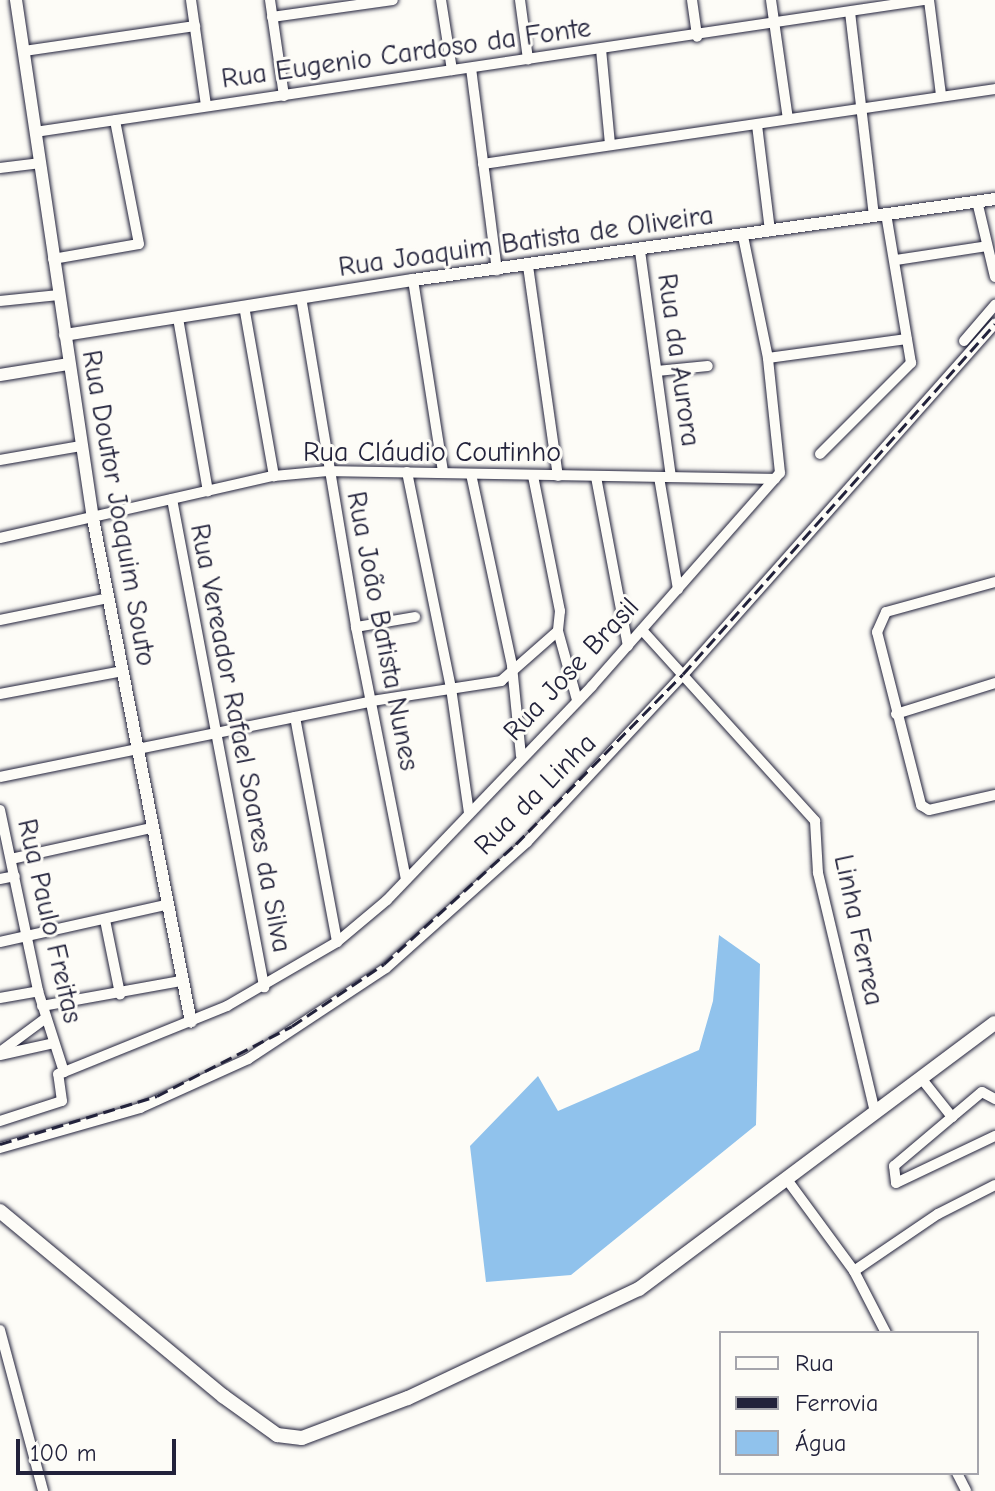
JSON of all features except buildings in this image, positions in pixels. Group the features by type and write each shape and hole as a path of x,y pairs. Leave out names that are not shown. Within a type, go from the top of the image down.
{"main road":[{"path":"0,1211 266,1428 302,1438 408,1398 639,1289 788,1181 995,1023"}],"street":[{"name":"Rua Doutor Joaquim Souto","path":"16,0 93,519 191,1022"},
{"path":"191,0 206,106"},
{"path":"270,0 284,96"},
{"path":"272,17 393,0"},
{"path":"441,0 452,70"},
{"path":"520,0 528,59"},
{"path":"692,0 697,37"},
{"path":"771,0 788,119"},
{"path":"927,0 941,95"},
{"name":"Rua Eugenio Cardoso da Fonte","path":"35,132 697,37 927,0"},
{"path":"820,454 909,368 896,260 880,214 850,12"},
{"path":"24,51 195,26"},
{"path":"601,49 610,145"},
{"path":"471,68 497,270"},
{"path":"483,164 757,125 862,105 995,89"},
{"path":"53,259 137,245 115,120"},
{"path":"757,125 770,231"},
{"path":"0,168 39,163"},
{"name":"Rua Joaquim Batista de Oliveira","path":"65,335 413,280 640,251 995,199"},
{"path":"977,201 995,277"},
{"path":"743,236 768,358 781,469 775,479"},
{"path":"896,260 987,246"},
{"name":"Rua da Aurora","path":"640,251 657,371 678,589"},
{"path":"528,266 558,476"},
{"path":"413,280 443,472"},
{"path":"0,301 59,295"},
{"name":"Rua João Batista Nunes","path":"301,297 356,627 406,879"},
{"path":"964,341 995,305"},
{"path":"244,306 274,476"},
{"path":"178,318 208,491"},
{"name":"Rua da Linha","path":"0,1148 140,1108 248,1059 386,968 527,842 683,675 995,323"},
{"path":"768,358 907,339"},
{"path":"0,375 69,364"},
{"path":"657,371 708,366"},
{"path":"0,460 81,446"},
{"name":"Rua Cláudio Coutinho","path":"0,538 274,476 328,471 775,479"},
{"path":"407,472 451,688 469,813"},
{"path":"471,474 512,666 521,756"},
{"path":"533,476 560,611 558,631 577,700"},
{"path":"596,477 628,646"},
{"name":"Rua Jose Brasil","path":"64,1072 191,1022 264,987 337,942 406,879 577,700 775,479"},
{"name":"Rua Vereador Rafael Soares da Silva","path":"172,499 264,987"},
{"path":"995,582 886,612 877,632 921,805 929,810 995,795"},
{"path":"0,620 108,598"},
{"path":"356,627 415,617"},
{"name":"Linha Ferrea","path":"642,630 815,821 818,873 875,1112"},
{"path":"0,777 372,701 501,681 512,666 558,631"},
{"path":"0,694 123,671"},
{"path":"896,714 995,683"},
{"path":"295,717 337,942"},
{"name":"Rua Paulo Freitas","path":"0,810 38,991 64,1072"},
{"path":"11,859 151,828"},
{"path":"0,879 15,876"},
{"path":"0,942 166,905"},
{"path":"105,920 120,994"},
{"path":"42,1006 181,981"},
{"path":"0,998 38,991"},
{"path":"0,1053 46,1018"},
{"path":"0,1053 54,1043"},
{"path":"0,1121 62,1101 58,1074 64,1072"},
{"path":"921,1078 952,1117"},
{"path":"995,1099 982,1092 894,1166 896,1183 995,1136"},
{"path":"788,1181 854,1271 885,1331"},
{"path":"854,1271 938,1214 995,1185"},
{"path":"0,1330 43,1491"}],"water":[{"path":"719,935 760,964 756,1125 571,1275 486,1282 470,1146 538,1076 558,1111 699,1050 713,1001"}],"railway":[{"path":"0,1144 157,1096 292,1026 384,964 516,844 683,674 995,324"}]}
